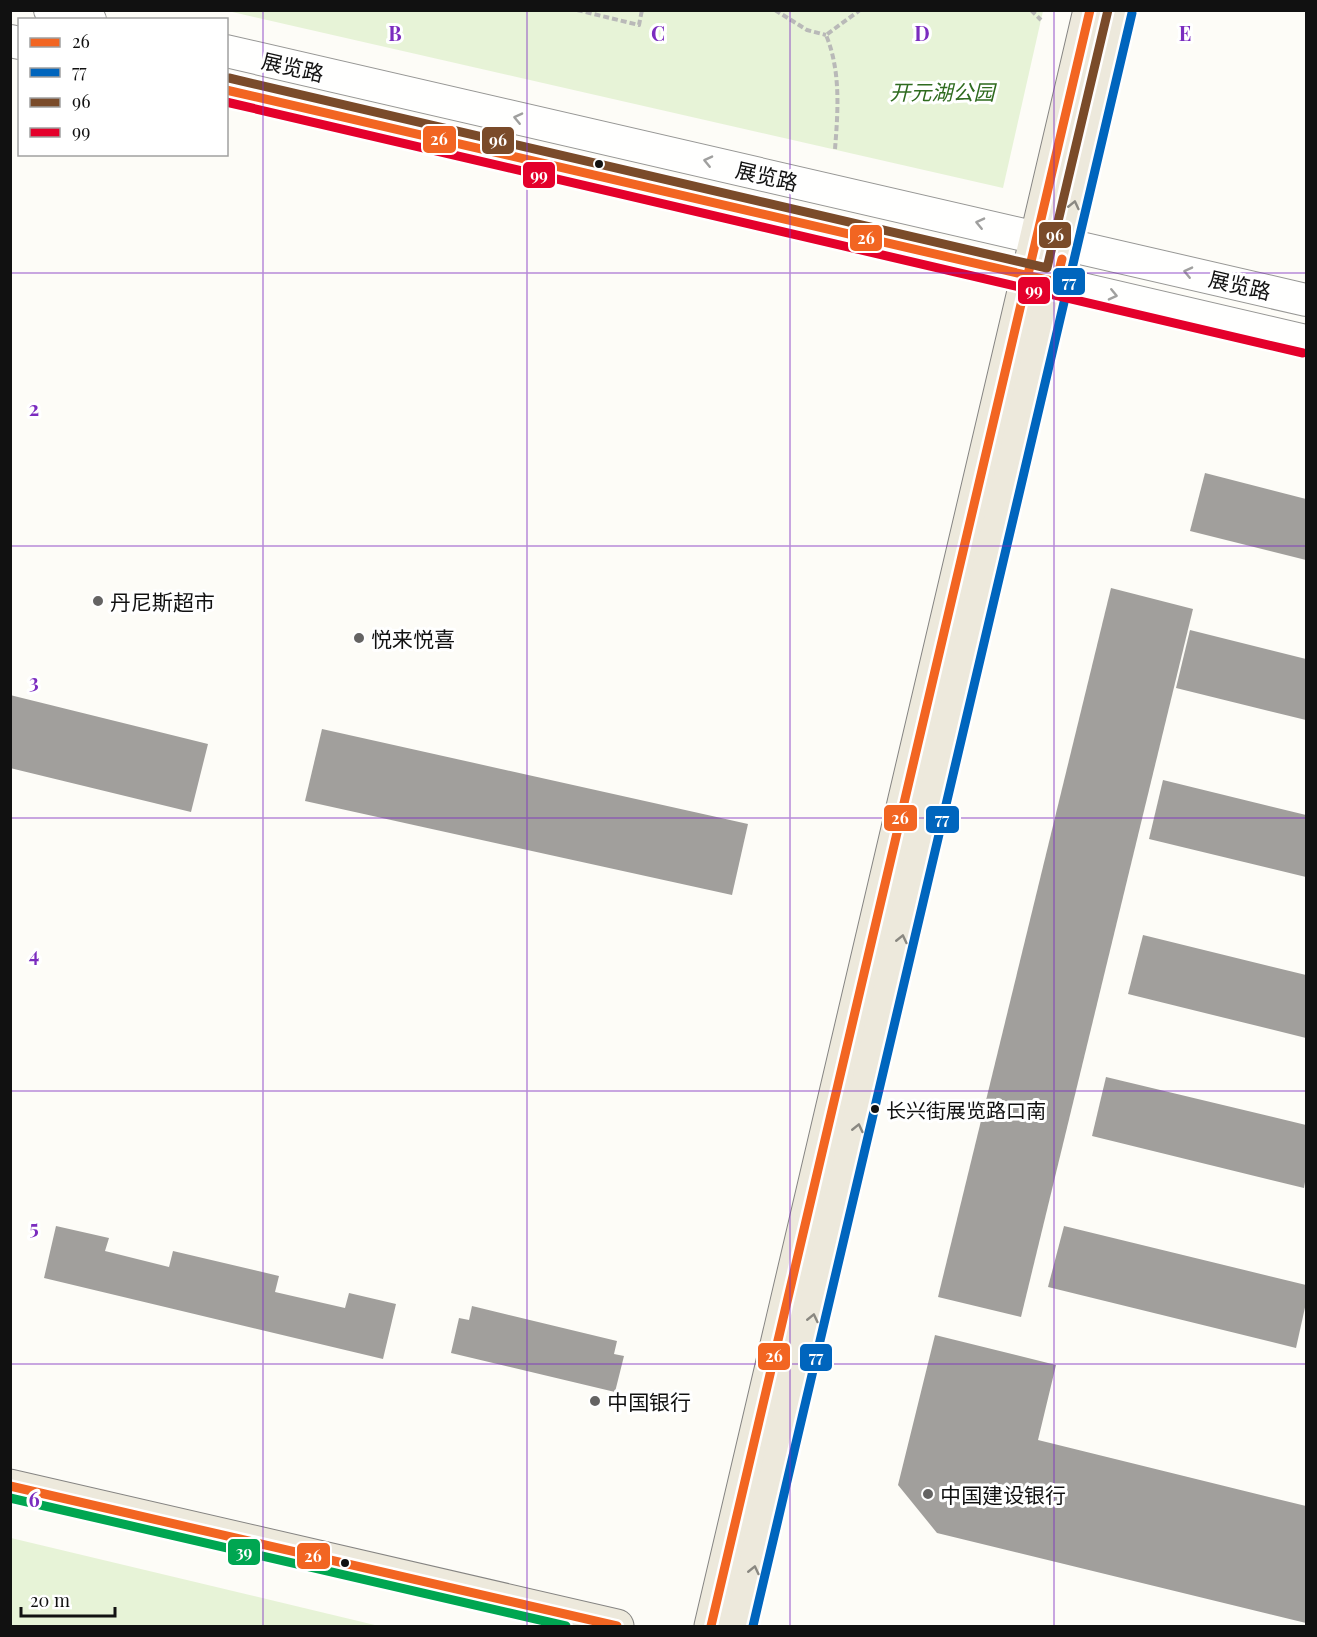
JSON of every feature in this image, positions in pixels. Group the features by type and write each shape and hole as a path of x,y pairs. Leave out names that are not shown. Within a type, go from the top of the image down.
{"main road":[{"path":"1051,240 1090,10"},
{"path":"711,1626 1051,240 1120,10"},
{"path":"741,1626 1042,278"},
{"path":"10,1486 617,1626"}],"street":[{"path":"50,10 82,18"},
{"name":"展览路","path":"228,51 1306,300"},
{"name":"展览路","path":"228,90 1306,341"}],"path":[{"path":"577,10 639,25 642,10"},
{"path":"775,10 807,30 826,35"},
{"path":"826,35 860,10"},
{"path":"1031,10 1041,20"},
{"path":"826,35 832,48 838,101 836,149"}],"green space":[{"name":"开元湖公园","path":"1043,10 1003,188 228,11"},
{"path":"11,1538 379,1626 11,1626"}],"building":[{"path":"1205,473 1306,499 1306,560 1190,531"},
{"path":"1111,588 1193,609 1021,1317 938,1297"},
{"path":"1190,630 1306,659 1306,720 1176,688"},
{"path":"10,695 208,744 191,812 10,768"},
{"path":"322,729 748,824 732,895 305,801"},
{"path":"1163,780 1306,815 1306,877 1149,839"},
{"path":"1143,935 1306,975 1306,1038 1128,994"},
{"path":"1106,1077 1306,1125 1304,1188 1092,1136"},
{"path":"56,1226 109,1238 105,1251 169,1267 173,1251 279,1276 275,1292 345,1308 349,1293 396,1304 383,1359 44,1278"},
{"path":"1064,1226 1306,1285 1306,1303 1296,1348 1048,1287"},
{"path":"472,1306 617,1341 614,1354 624,1356 615,1392 451,1353 459,1318 469,1320"},
{"path":"935,1335 1056,1365 1038,1440 1306,1506 1306,1623 937,1533 898,1485"}],"transit line":[{"name":"26","path":"711,1626 1090,10"},
{"name":"96","path":"229,78 1047,268 1108,10"},
{"name":"77","path":"753,1626 1132,13"},
{"name":"26","path":"228,90 1056,282 1062,259"},
{"name":"99","path":"228,102 1303,353"},
{"name":"26","path":"10,1486 617,1626"},
{"name":"39","path":"10,1498 566,1626"}],"place":[{"name":"丹尼斯超市","path":"98,601"},
{"name":"悦来悦喜","path":"359,638"},
{"name":"长兴街展览路口南","path":"875,1109"},
{"name":"中国银行","path":"595,1401"},
{"name":"中国建设银行","path":"928,1494"}]}
